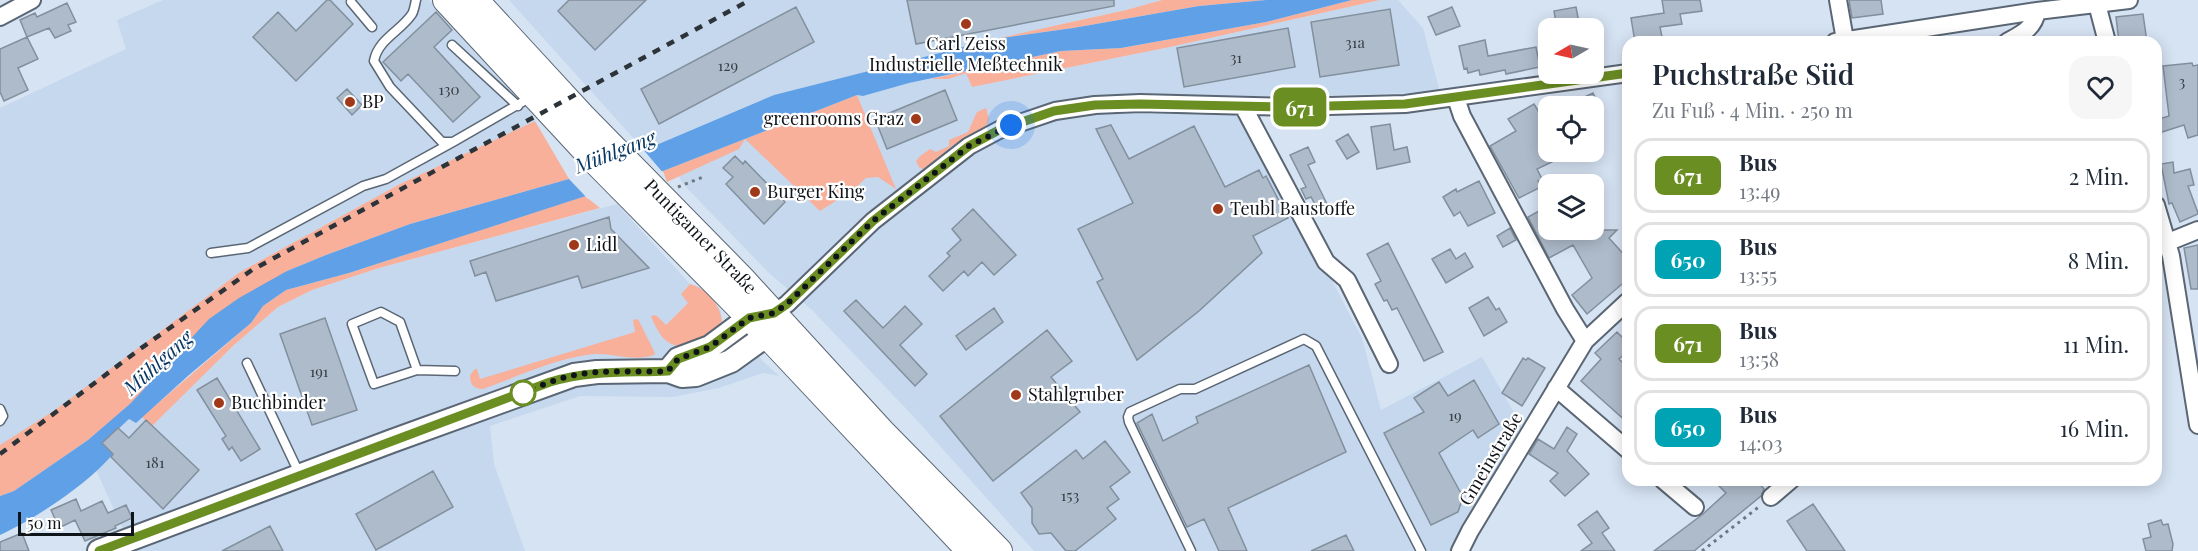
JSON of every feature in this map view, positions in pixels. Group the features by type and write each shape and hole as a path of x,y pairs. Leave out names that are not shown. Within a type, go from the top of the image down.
{"main road":[{"name":"Puntigamer Straße","path":"446,0 526,100 652,191 763,322 969,551"},
{"name":"Puntigamer Straße","path":"475,0 582,116 609,158"},
{"name":"Puntigamer Straße","path":"763,322 881,431 999,551"},
{"path":"99,551 132,542 300,476 574,375 597,372 668,371 682,376 696,375 731,361 763,322"}],"street":[{"path":"0,17 33,0"},
{"path":"1838,0 1840,36"},
{"path":"1873,36 2037,11 2129,0"},
{"path":"2097,4 2105,36"},
{"path":"2018,36 2027,31 2035,20 2037,11"},
{"path":"763,322 787,304 873,221 969,146 999,130 1054,111 1095,105 1140,104 1243,106 1405,104 1622,74"},
{"path":"1456,98 1462,116 1565,309 1585,341"},
{"path":"1243,106 1326,261 1347,280 1389,364"},
{"path":"2162,244 2198,230"},
{"path":"2162,245 2171,256 2198,425"},
{"name":"Gmeinstraße","path":"1460,551 1585,341 1622,307"},
{"path":"1556,388 1622,445"},
{"path":"1670,486 1695,507"},
{"path":"1771,497 1784,486"}],"lane":[{"path":"416,0 412,14 387,38 374,61 390,87 442,142 453,142"},
{"path":"351,2 372,27"},
{"path":"211,253 248,248 363,186 386,179 526,100 452,45"},
{"path":"417,370 400,322 381,312 352,324 374,384 417,370 455,371"},
{"path":"1191,551 1128,417 1130,412 1180,389 1196,389 1304,339 1316,346 1421,551"},
{"path":"247,363 300,476"},
{"path":"0,409 3,416 0,421"}],"path":[{"path":"652,191 703,177"},
{"path":"1702,551 1771,497"}],"shaded area":[{"path":"163,0 429,0 520,94 535,121 398,185 240,272 55,410 0,445 0,108 126,49 117,20"},
{"path":"509,0 1162,0 995,39 774,95 644,150"},
{"path":"1162,0 1266,0 1199,6 995,39 1126,10"},
{"path":"1352,0 1380,0 1170,47 972,87 966,73 949,79 930,79 1061,51 1121,48 1266,22"},
{"path":"1380,0 1398,0 1423,28 1440,92 1236,98 1362,338 1381,410 1482,357 1521,425 1523,445 1460,551 1034,551 914,417 812,310 769,273 683,184 674,167 857,95 863,96 929,79 949,79 966,72 972,87 1170,47"},
{"path":"857,95 896,189 878,177 866,178 853,190 820,211 745,139 739,149 667,182 663,171"},
{"path":"986,108 989,119 987,125 952,146 924,170 919,167 916,161 920,156 930,149 936,152 949,146 949,140 968,132 977,112"},
{"path":"535,121 569,179 410,224 287,271 88,440 14,491 0,496 0,445 55,410 240,272 398,185"},
{"path":"585,196 600,208 379,268 312,290 278,307 234,345 152,426 142,417 251,323 263,306 286,290 349,273"},
{"path":"617,204 690,284 699,287 721,311 722,322 779,376 763,373 719,388 673,397 580,396 490,426 494,464 525,551 129,551 123,529 96,470 113,454 102,443 129,419 136,423 142,416 152,426 234,345 278,307 312,290 379,268"},
{"path":"690,284 712,298 719,309 722,321 711,333 679,346 673,345 665,340 651,317 657,316 666,325 688,303 681,294"},
{"path":"638,319 654,355 639,358 602,354 580,356 538,368 483,389 474,387 471,383 470,375 475,369 480,379 635,332 633,320"}],"water":[{"name":"Mühlgang","path":"1266,0 1352,0 1266,22 1121,48 1061,51 909,83 863,96 857,95 663,171 349,273 286,290 263,306 251,323 136,423 129,419 103,443 113,454 90,477 45,510 0,535 0,496 14,491 88,440 131,403 209,319 239,298 287,271 410,224 569,179 774,95 995,39 1199,6"}],"pier":[{"path":"642,148 664,174 588,199 569,179 588,168"}],"building":[{"path":"327,0 330,0 353,24 296,81 253,37 278,12 296,31"},
{"path":"569,0 646,0 595,50 558,11"},
{"name":"Carl Zeiss Industrielle Meßtechnik","path":"907,0 1114,0 1114,6 916,44"},
{"path":"1662,0 1700,0 1702,11 1680,14 1682,24 1660,27 1662,36 1634,36 1631,18 1664,13"},
{"path":"1849,0 1881,0 1883,14 1852,18"},
{"path":"67,3 76,22 68,25 71,31 55,38 49,28 27,37 20,20 35,13 37,17"},
{"path":"796,7 814,42 659,124 641,89"},
{"path":"1452,7 1460,26 1436,35 1428,17"},
{"path":"1576,7 1578,18 1555,18 1554,11"},
{"path":"1390,9 1399,65 1320,77 1311,22"},
{"path":"436,12 452,30 434,47 480,97 453,122 408,74 401,81 383,62"},
{"path":"2143,14 2146,36 2118,36 2116,17"},
{"path":"1288,28 1295,67 1184,87 1177,48"},
{"path":"27,37 38,59 18,68 28,90 4,101 0,92 0,49"},
{"path":"1485,40 1488,56 1536,47 1538,67 1506,74 1505,70 1480,75 1479,70 1468,73 1467,68 1464,69 1459,46"},
{"path":"2192,63 2193,66 2198,65 2198,135 2188,138 2184,125 2162,132 2162,118 2169,116 2163,66"},
{"name":"BP","path":"347,89 362,105 352,115 337,98"},
{"name":"greenrooms Graz","path":"945,90 957,120 887,149 875,119"},
{"path":"1534,104 1538,111 1538,162 1552,162 1537,169 1540,174 1538,188 1519,198 1490,146 1516,131 1508,119"},
{"path":"1390,124 1394,150 1407,147 1410,162 1377,169 1371,127"},
{"path":"1111,125 1129,159 1194,126 1225,187 1259,170 1263,178 1266,176 1288,218 1253,236 1262,253 1199,311 1137,360 1097,282 1103,279 1078,229 1133,203 1096,129"},
{"path":"1348,134 1359,152 1347,159 1336,141"},
{"path":"1308,147 1315,162 1308,165 1327,204 1317,208 1311,197 1306,199 1301,189 1306,187 1290,155"},
{"name":"Burger King","path":"735,156 743,164 745,161 785,202 764,224 726,184 733,177 723,168"},
{"path":"2173,162 2174,173 2190,169 2194,185 2188,186 2198,214 2180,222 2172,203 2169,204 2162,164"},
{"path":"1479,181 1495,213 1468,226 1460,212 1454,216 1443,197 1456,189 1457,192"},
{"path":"973,209 1016,255 994,275 982,262 968,276 964,271 943,291 929,276 950,256 947,253 961,240 952,229"},
{"path":"1538,212 1538,237 1528,217"},
{"name":"Lidl","path":"609,217 611,229 649,268 582,288 578,276 496,301 486,272 475,276 470,261"},
{"path":"1510,228 1516,240 1503,247 1497,236"},
{"path":"1604,230 1617,230 1609,238 1622,252 1622,284 1587,314 1572,295 1592,278 1573,245 1549,258 1540,240 1604,240"},
{"path":"1388,243 1443,352 1424,361 1397,308 1392,310 1375,284 1381,281 1367,254"},
{"path":"2198,245 2198,289 2191,289 2184,248"},
{"path":"1450,249 1456,259 1465,253 1473,267 1446,283 1432,259"},
{"path":"1488,297 1496,310 1499,308 1507,322 1484,336 1469,308"},
{"path":"856,300 883,328 905,306 922,324 900,345 927,374 915,386 844,311"},
{"path":"994,308 1003,322 966,350 956,336"},
{"path":"325,318 357,410 312,425 280,334"},
{"name":"Stahlgruber","path":"1047,330 1072,361 1051,377 1080,412 993,481 940,416"},
{"path":"1617,332 1622,337 1622,356 1619,359 1622,362 1622,418 1581,381 1601,359 1595,353"},
{"path":"1523,358 1526,360 1528,358 1545,368 1522,406 1502,393"},
{"path":"1309,365 1346,452 1228,508 1247,551 1219,551 1204,519 1187,527 1137,423 1152,414 1163,441 1198,423 1196,417"},
{"path":"217,378 260,449 241,461 232,447 229,450 222,439 226,436 197,390"},
{"path":"1474,380 1499,424 1478,438 1473,430 1439,453 1463,497 1458,512 1431,525 1384,433 1424,412 1414,398 1439,382 1448,396"},
{"path":"146,420 199,470 163,509 111,457 113,454 102,443 118,428 129,438"},
{"path":"1567,427 1577,434 1567,451 1589,474 1565,496 1550,481 1558,473 1529,454 1538,439 1554,449"},
{"path":"1105,441 1130,472 1110,487 1119,499 1107,508 1116,519 1075,551 1066,551 1051,533 1039,534 1032,523 1032,508 1021,493 1076,450 1083,459"},
{"path":"433,471 453,507 376,550 356,514"},
{"path":"1719,486 1761,486 1764,489 1761,496 1694,551 1654,551 1703,514 1726,493"},
{"path":"76,499 81,511 102,501 108,513 126,505 132,518 115,526 116,528 85,541 75,520 59,528 51,510"},
{"path":"1813,504 1845,551 1807,551 1787,521"},
{"path":"1597,511 1609,528 1602,533 1615,551 1581,551 1592,543 1578,525"},
{"path":"2161,520 2163,525 2168,524 2173,544 2172,551 2146,551 2143,539 2151,537 2148,524"},
{"path":"270,526 283,551 222,551"},
{"path":"22,533 29,551 0,551 0,542"},
{"path":"1346,535 1354,551 1311,551"}],"railway":[{"path":"0,454 140,349 252,270 750,0"}],"bus line":[{"name":"671","path":"99,551 550,382 574,375 597,372 668,371 678,359 710,347 719,338 749,318 774,313 787,304 873,221 969,146 1024,120 1054,111 1095,105 1290,107 1405,104 1622,74"}],"place":[{"name":"Carl Zeiss Industrielle Meßtechnik","path":"966,24"},
{"name":"BP","path":"350,102"},
{"name":"greenrooms Graz","path":"916,119"},
{"name":"Burger King","path":"755,192"},
{"name":"Teubl Baustoffe","path":"1218,209"},
{"name":"Lidl","path":"574,245"},
{"name":"Stahlgruber","path":"1016,395"},
{"name":"Buchbinder","path":"219,403"}],"route":[{"path":"523,393 574,375 597,372 668,371 678,359 710,347 719,338 749,318 774,313 787,304 873,221 969,146 1011,125"}]}
